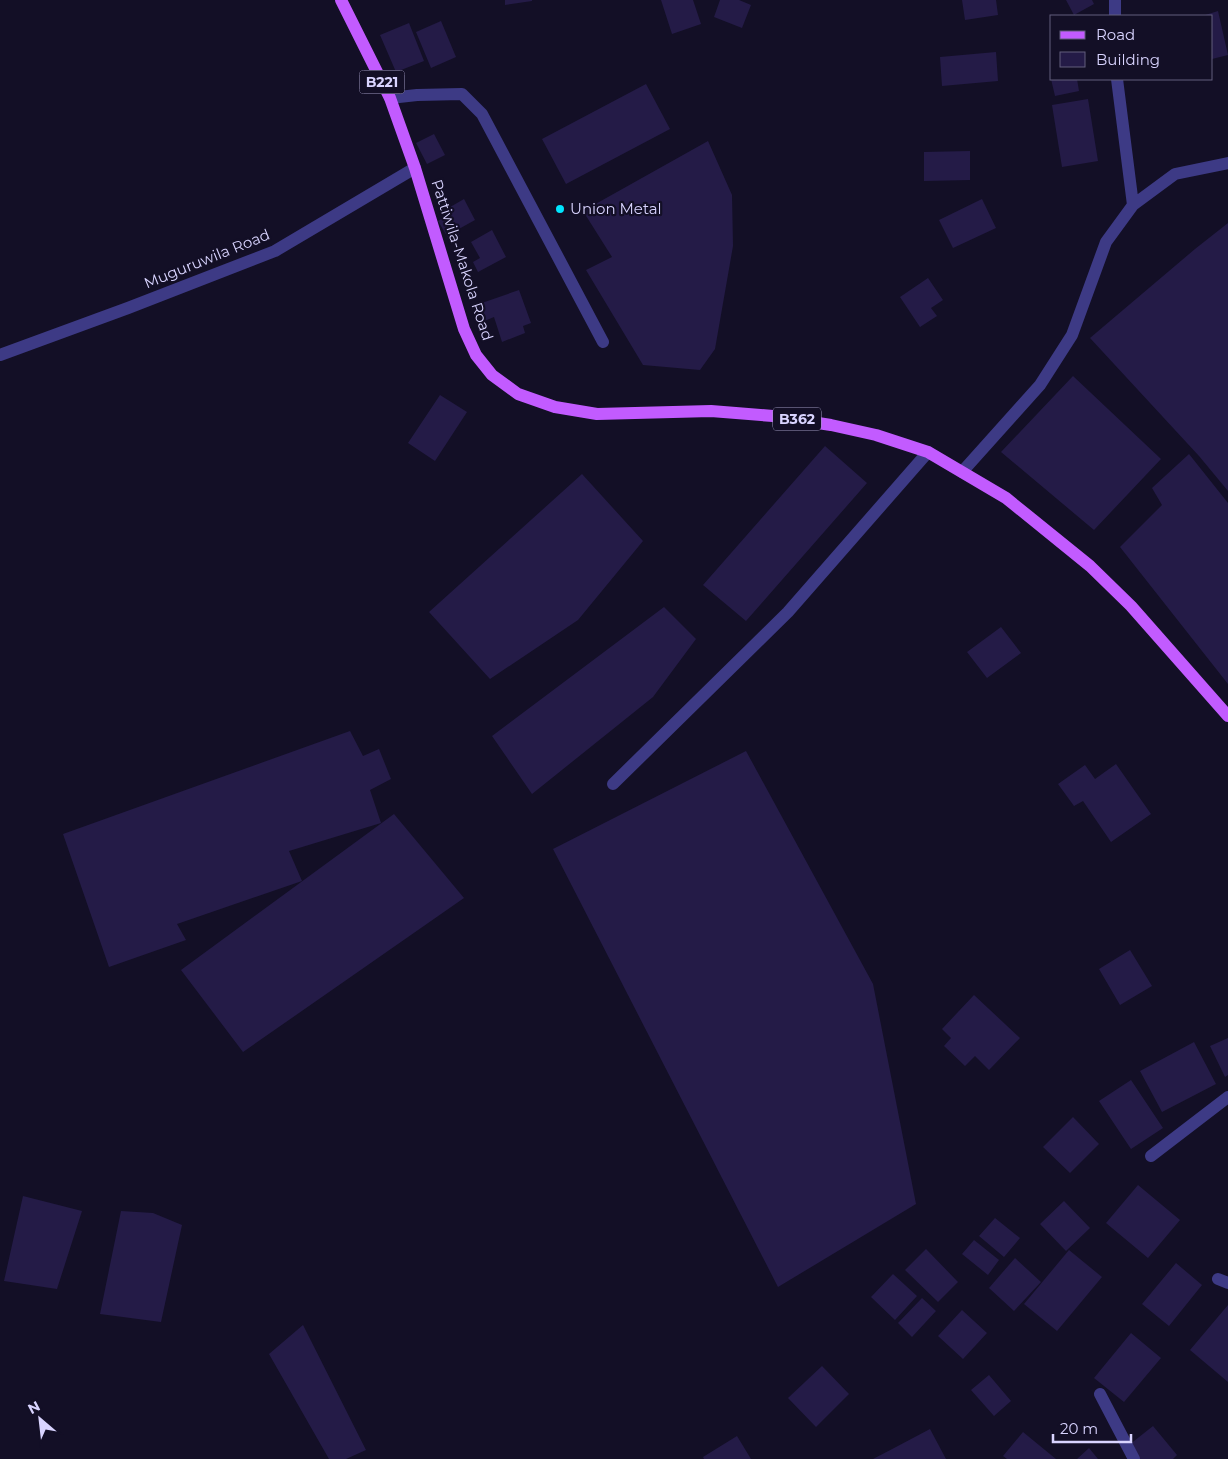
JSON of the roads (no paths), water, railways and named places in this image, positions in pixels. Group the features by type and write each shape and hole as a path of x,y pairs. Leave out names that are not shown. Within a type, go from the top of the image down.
{"main road":[{"name":"B221","path":"341,0 390,98 415,168"},
{"name":"Pattiwila-Makola Road","path":"415,168 464,328 476,355 492,375 518,394 555,407 596,414 711,411 773,416 831,425 876,435 928,452 1006,498 1090,566 1131,606 1228,716"}],"street":[{"path":"1115,0 1115,15"},
{"path":"1117,80 1133,206"},
{"path":"390,98 462,94 482,114 603,342"},
{"path":"962,472 1040,385 1072,335 1106,242 1133,206 1175,174 1228,163"},
{"name":"Muguruwila Road","path":"0,355 275,251 415,168"},
{"path":"613,784 788,612 928,452"},
{"path":"1152,1156 1228,1097"},
{"path":"1100,1394 1134,1459"}],"place":[{"name":"Union Metal","path":"560,209"}]}
